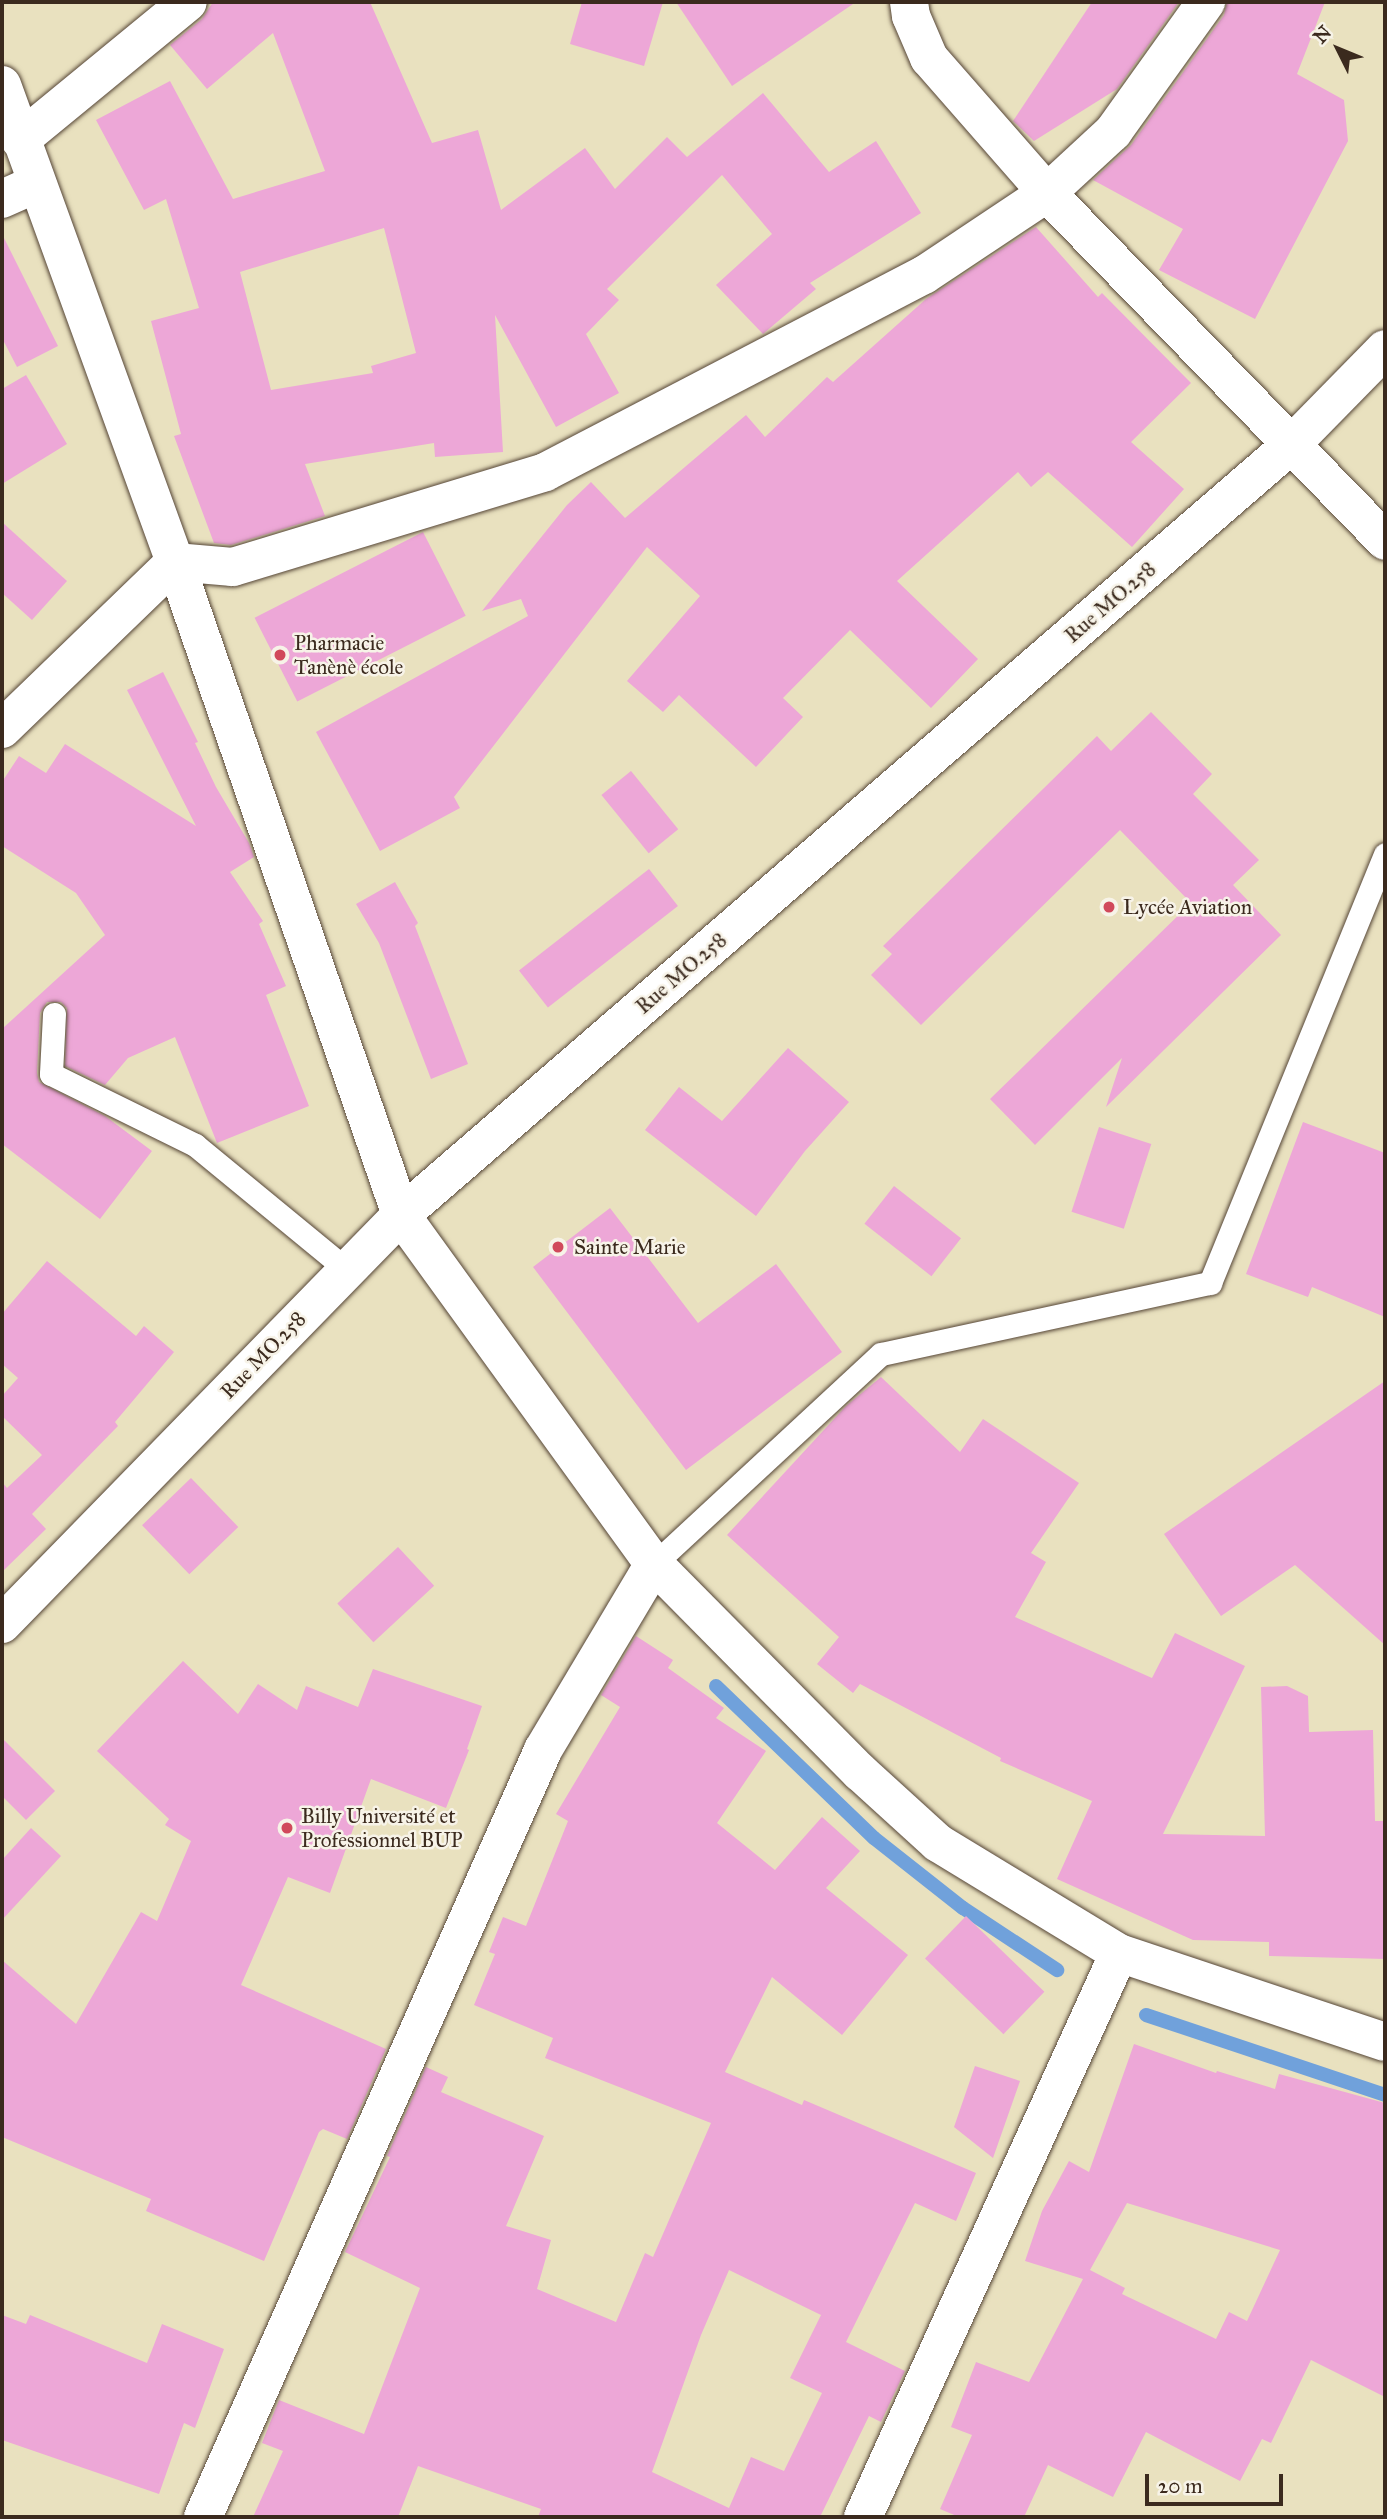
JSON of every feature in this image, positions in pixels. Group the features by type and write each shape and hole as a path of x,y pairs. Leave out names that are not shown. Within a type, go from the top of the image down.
{"street":[{"path":"20,140 188,2"},
{"path":"909,2 911,16 929,58 1047,192 1385,541"},
{"path":"2,729 174,562 233,567 545,472 924,275 1047,192 1113,132 1206,2"},
{"path":"2,85 174,562 401,1215 654,1564 860,1772 938,1843 1119,1953 1385,2042"},
{"path":"2,199 36,184"},
{"name":"Rue MO.258","path":"2,1624 401,1215 1291,445 1385,349"},
{"path":"203,2517 543,1750 654,1564"},
{"path":"863,2517 1119,1953"}],"lane":[{"path":"654,1564 881,1354 1210,1283 1385,853"},
{"path":"54,1014 51,1074 195,1145 346,1269"}],"building":[{"path":"213,2 370,2 432,143 478,130 501,210 585,148 615,189 667,137 687,157 763,93 829,172 876,141 921,213 810,283 816,289 763,334 716,285 772,234 722,175 607,289 619,300 586,334 619,393 556,427 495,315 503,452 435,457 434,443 305,464 325,516 231,545 214,543 174,436 181,434 151,321 199,308 166,199 144,210 96,120 170,81 233,199 325,171 273,33 207,89 170,45 202,19","holes":["384,228 416,353 371,366 373,373 271,390 240,272"]},
{"path":"582,2 663,2 644,66 570,44"},
{"path":"676,2 856,2 732,86"},
{"path":"1092,2 1179,2 1117,89 1034,141 1013,121"},
{"path":"1227,2 1325,2 1297,74 1344,100 1348,141 1255,319 1159,270 1183,229 1093,180 1131,145 1224,15"},
{"path":"1036,227 1098,297 1102,293 1191,383 1131,442 1184,489 1132,547 1048,472 1031,487 1018,472 897,581 978,659 931,708 850,630 783,698 803,717 756,767 679,695 663,712 627,681 700,596 647,547 454,797 460,808 380,851 316,732 528,616 521,599 482,611 567,505 591,482 625,518 746,415 765,437 827,377 833,382 926,299"},
{"path":"2,234 58,346 17,367 2,338"},
{"path":"26,375 67,444 2,484 2,389"},
{"path":"2,522 67,581 32,620 2,593"},
{"path":"423,532 466,616 297,702 255,618"},
{"path":"163,672 198,742 195,743 216,787 249,843 254,857 230,872 263,921 259,924 286,986 266,995 309,1106 217,1143 175,1037 128,1058 105,1085 65,1066 67,1008 61,1002 47,1002 40,1013 37,1073 39,1082 105,1116 152,1151 100,1219 2,1144 2,1029 105,935 76,893 2,846 2,782 19,756 46,773 65,744 196,826 127,690"},
{"path":"1151,712 1212,774 1193,794 1259,860 1233,885 1281,935 1106,1107 1122,1058 1035,1145 990,1099 1191,903 1120,830 921,1025 871,975 892,954 883,946 1097,736 1111,751"},
{"path":"631,771 678,829 649,853 601,795"},
{"path":"649,869 678,906 548,1008 519,971"},
{"path":"395,882 418,923 415,926 468,1064 431,1079 379,943 356,904"},
{"path":"788,1048 849,1102 805,1151 756,1216 645,1130 679,1087 722,1121"},
{"path":"1303,1122 1385,1153 1385,1317 1312,1287 1308,1297 1246,1274"},
{"path":"1099,1127 1151,1144 1124,1229 1071,1212"},
{"path":"894,1186 961,1238 931,1276 864,1224"},
{"path":"610,1208 698,1323 776,1264 842,1352 686,1470 533,1267"},
{"path":"47,1261 136,1336 144,1326 174,1352 115,1422 118,1426 32,1514 46,1529 2,1572 2,1482 7,1488 42,1455 2,1416 2,1396 18,1378 2,1364 2,1314"},
{"path":"881,1377 960,1452 983,1419 1079,1483 1031,1553 1046,1562 1015,1617 1152,1678 1175,1633 1245,1666 1163,1834 1265,1836 1261,1687 1287,1686 1308,1696 1309,1732 1373,1730 1375,1821 1385,1821 1385,1959 1269,1956 1269,1942 1193,1940 1057,1879 1092,1801 1000,1761 1001,1758 860,1684 853,1693 817,1664 839,1637 727,1535 846,1406"},
{"path":"1385,1381 1385,1645 1295,1565 1221,1616 1164,1534"},
{"path":"191,1478 238,1527 189,1574 142,1525"},
{"path":"398,1547 434,1586 373,1642 337,1604"},
{"path":"636,1636 673,1660 668,1668 724,1708 716,1718 766,1751 717,1823 775,1870 822,1817 860,1851 826,1888 908,1955 842,2035 772,1977 725,2072 802,2105 804,2100 976,2173 956,2221 915,2203 846,2342 905,2371 881,2422 869,2416 820,2517 538,2517 541,2509 418,2466 398,2517 253,2517 283,2451 262,2443 279,2400 364,2434 420,2288 345,2252 390,2157 387,2156 426,2067 448,2077 441,2092 544,2136 506,2226 551,2240 537,2289 616,2322 645,2253 653,2257 711,2123 545,2058 553,2038 474,2005 495,1954 489,1952 503,1917 526,1926 568,1821 556,1814 620,1707 601,1695","holes":["729,2270 821,2315 790,2378 822,2393 784,2471 751,2457 729,2508 652,2472 701,2335"]},
{"path":"183,1661 238,1714 258,1684 297,1710 306,1686 358,1707 373,1669 482,1706 467,1749 469,1750 446,1808 371,1779 330,1893 288,1877 241,1985 386,2049 347,2139 323,2129 319,2132 264,2261 146,2211 151,2199 2,2137 2,1960 76,2024 141,1912 157,1921 191,1841 165,1825 169,1819 97,1751"},
{"path":"2,1738 55,1791 26,1820 2,1796"},
{"path":"31,1828 61,1856 2,1920 2,1860"},
{"path":"966,1916 1044,1992 1003,2034 925,1958"},
{"path":"1134,2044 1216,2073 1217,2071 1275,2089 1279,2074 1385,2103 1385,2397 1311,2360 1271,2443 1262,2439 1240,2481 1146,2432 1113,2497 1048,2465 1024,2517 959,2517 940,2509 972,2435 951,2427 976,2362 1029,2382 1083,2279 1025,2261 1042,2211 1069,2161 1089,2172","holes":["1127,2203 1280,2250 1247,2321 1229,2312 1216,2339 1122,2294 1125,2288 1090,2270"]},
{"path":"975,2066 1020,2081 993,2158 954,2127"},
{"path":"2,2315 26,2324 30,2315 147,2363 162,2324 224,2349 195,2428 184,2423 159,2494 2,2440"}],"waterway":[{"path":"716,1686 874,1838 963,1908 1057,1970"},
{"path":"1146,2015 1385,2095"}],"place":[{"name":"Pharmacie Tanènè école","path":"280,655"},
{"name":"Lycée Aviation","path":"1109,907"},
{"name":"Sainte Marie","path":"558,1247"},
{"name":"Billy Université et Professionnel BUP","path":"287,1828"}]}
